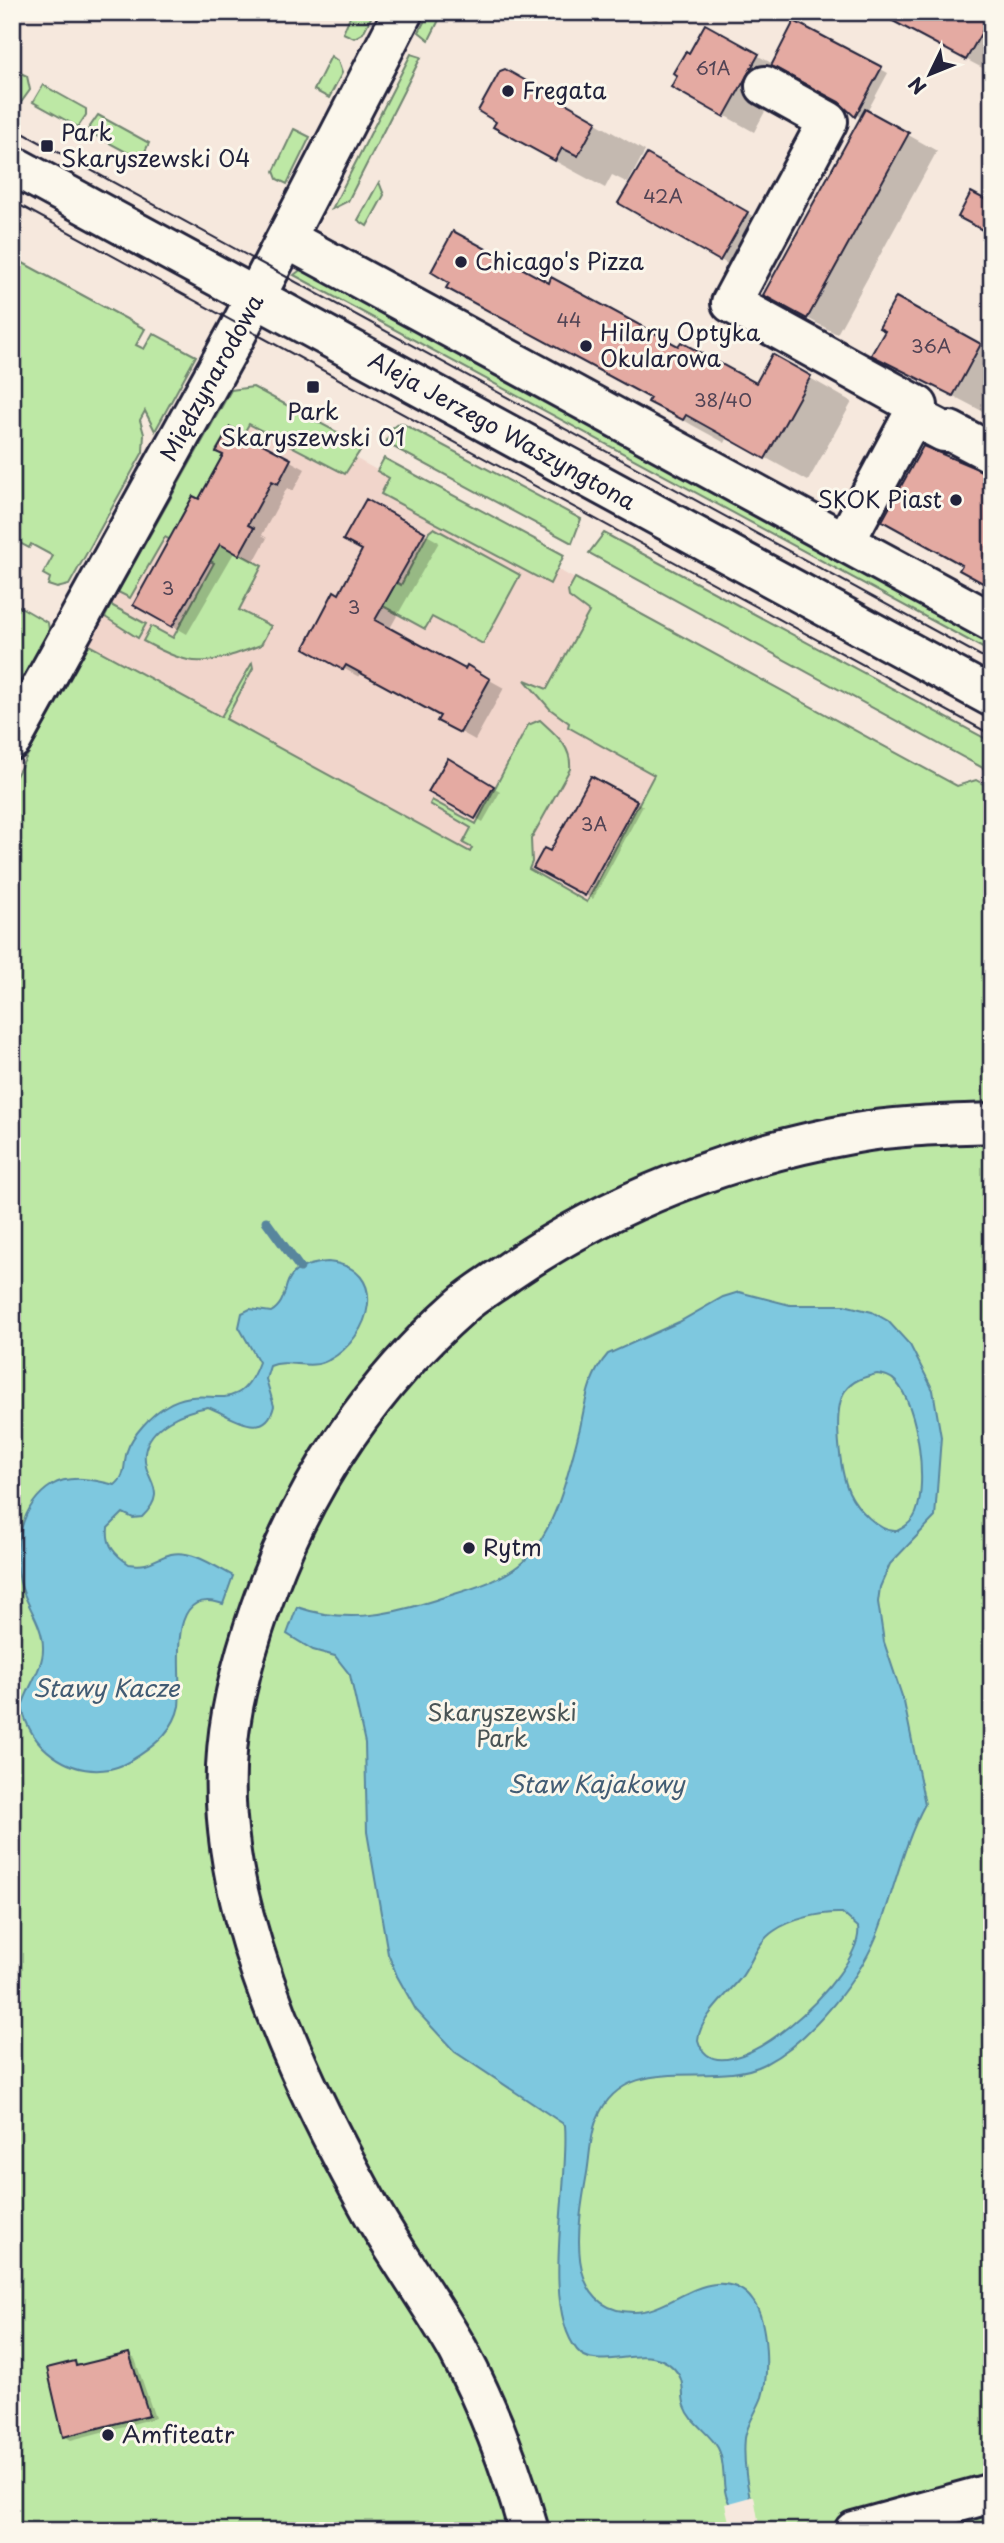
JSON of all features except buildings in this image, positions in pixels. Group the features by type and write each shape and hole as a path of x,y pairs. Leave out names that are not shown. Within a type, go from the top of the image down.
{"street":[{"name":"Międzynarodowa","path":"12,740 256,298 403,12"},
{"path":"765,86 828,121 731,303 918,405 845,542"},
{"name":"Aleja Jerzego Waszyngtona","path":"12,165 992,697"},
{"path":"287,239 992,622"},
{"path":"913,416 944,432 950,430 992,453"},
{"path":"529,2531 516,2486 460,2354 374,2216 315,2106 263,1979 232,1862 224,1789 225,1748 233,1694 249,1637 298,1513 346,1433 416,1350 462,1305 517,1266 608,1212 692,1178 765,1155 858,1133 905,1127 992,1123"},
{"path":"854,2531 992,2493"}],"shaded area":[{"path":"231,390 617,602 674,779 596,922 89,645"}],"green space":[{"path":"352,12 374,12 363,33 354,38 343,33"},
{"path":"429,12 443,12 429,40 419,32"},
{"path":"411,54 421,57 348,201 332,209"},
{"path":"331,56 338,61 342,73 329,98 314,90"},
{"path":"12,69 27,76 30,90 17,108 12,106"},
{"path":"43,85 86,109 86,115 78,127 33,102"},
{"path":"98,115 149,143 141,160 87,131"},
{"path":"294,129 310,137 287,184 277,179 274,171"},
{"path":"379,182 384,195 367,226 358,220"},
{"path":"12,257 145,329 136,345 144,349 153,333 196,356 155,431 145,411 140,420 144,434 143,452 69,585 57,588 48,585 50,578 43,574 53,556 31,544 29,548 12,539"},
{"path":"304,267 992,638 992,653 294,275"},
{"path":"253,387 363,446 345,474 249,424 244,433 230,427 216,451 223,455 199,499 193,496 179,521 262,566 239,610 271,626 261,645 227,657 201,661 176,657 143,641 151,626 173,638 214,563 165,537 130,598 118,592 231,390"},
{"path":"401,423 581,519 572,543 386,443 392,428"},
{"path":"384,458 564,555 550,584 381,494 389,478 377,471"},
{"path":"434,528 520,575 483,644 432,617 425,629 383,606 396,582 401,585 429,532"},
{"path":"604,533 992,742 992,773 589,553"},
{"name":"Skaryszewski Park","path":"575,578 957,786 976,780 992,789 992,2531 12,2531 12,783 89,645 221,717 252,663 253,668 226,719 470,852 472,848 463,843 471,828 430,804 432,800 476,824 528,725 540,720 565,747 570,769 531,839 532,862 529,869 587,902 654,775 568,727 569,723 550,709 525,680 547,689 589,612 569,597 568,591"},
{"path":"12,602 48,623 51,642 12,710"},
{"path":"111,605 146,624 138,638 105,617"}],"water":[{"name":"Stawy Kacze","path":"328,1262 348,1267 361,1277 367,1290 368,1305 364,1321 344,1350 322,1363 284,1363 270,1366 266,1379 274,1406 263,1423 245,1423 208,1407 179,1416 160,1427 148,1443 145,1453 147,1471 155,1492 150,1507 142,1517 133,1518 123,1513 108,1528 108,1540 112,1549 129,1564 147,1563 179,1553 203,1560 233,1576 223,1604 204,1601 191,1607 184,1619 180,1636 180,1692 177,1714 164,1735 153,1745 117,1767 94,1770 80,1768 53,1756 33,1735 22,1707 43,1655 40,1630 22,1590 18,1569 18,1542 26,1515 41,1493 59,1482 83,1479 115,1485 123,1473 127,1451 133,1438 166,1406 181,1399 231,1396 241,1391 259,1362 239,1327 242,1313 250,1309 271,1312 283,1298 291,1276 310,1265"},
{"name":"Staw Kajakowy","path":"739,1292 790,1305 844,1305 872,1312 888,1321 910,1345 933,1390 941,1437 935,1517 890,1564 880,1587 878,1602 884,1642 904,1702 925,1804 905,1849 872,1946 833,2005 800,2039 782,2053 765,2064 744,2071 672,2075 628,2084 610,2097 597,2119 592,2138 579,2236 580,2259 585,2279 594,2296 610,2308 644,2311 704,2286 726,2284 746,2293 758,2310 766,2348 766,2375 762,2397 746,2433 744,2449 756,2531 730,2504 725,2492 721,2454 688,2412 681,2379 668,2363 641,2356 599,2360 587,2357 577,2350 566,2330 560,2304 558,2274 565,2125 455,2052 416,2010 388,1954 367,1832 365,1743 350,1675 335,1656 313,1650 287,1634 297,1607 331,1615 381,1614 468,1590 505,1575 515,1568 536,1547 554,1515 571,1462 589,1389 601,1363 608,1354 679,1322 723,1297","holes":["877,1374 892,1378 904,1393 919,1445 921,1483 916,1513 906,1526 897,1531 883,1528 857,1505 849,1492 840,1456 839,1412 845,1391 855,1382","842,1913 858,1927 854,1948 839,1974 816,2002 788,2027 759,2047 732,2058 711,2057 698,2040 703,2024 740,1979 763,1941 774,1931 798,1920 816,1915"]}],"pier":[{"path":"754,2496 760,2531 731,2531 725,2504"}],"waterway":[{"path":"266,1221 300,1268"}],"tram line":[{"path":"12,127 992,662"},
{"path":"12,201 992,735"}],"place":[{"name":"Fregata","path":"508,91"},
{"name":"Park Skaryszewski 04","path":"47,146"},
{"name":"Chicago's Pizza","path":"461,262"},
{"name":"Hilary Optyka Okularowa","path":"586,346"},
{"name":"Park Skaryszewski 01","path":"313,387"},
{"name":"SKOK Piast","path":"956,500"},
{"name":"Rytm","path":"469,1548"},
{"name":"Amfiteatr","path":"108,2435"}]}
